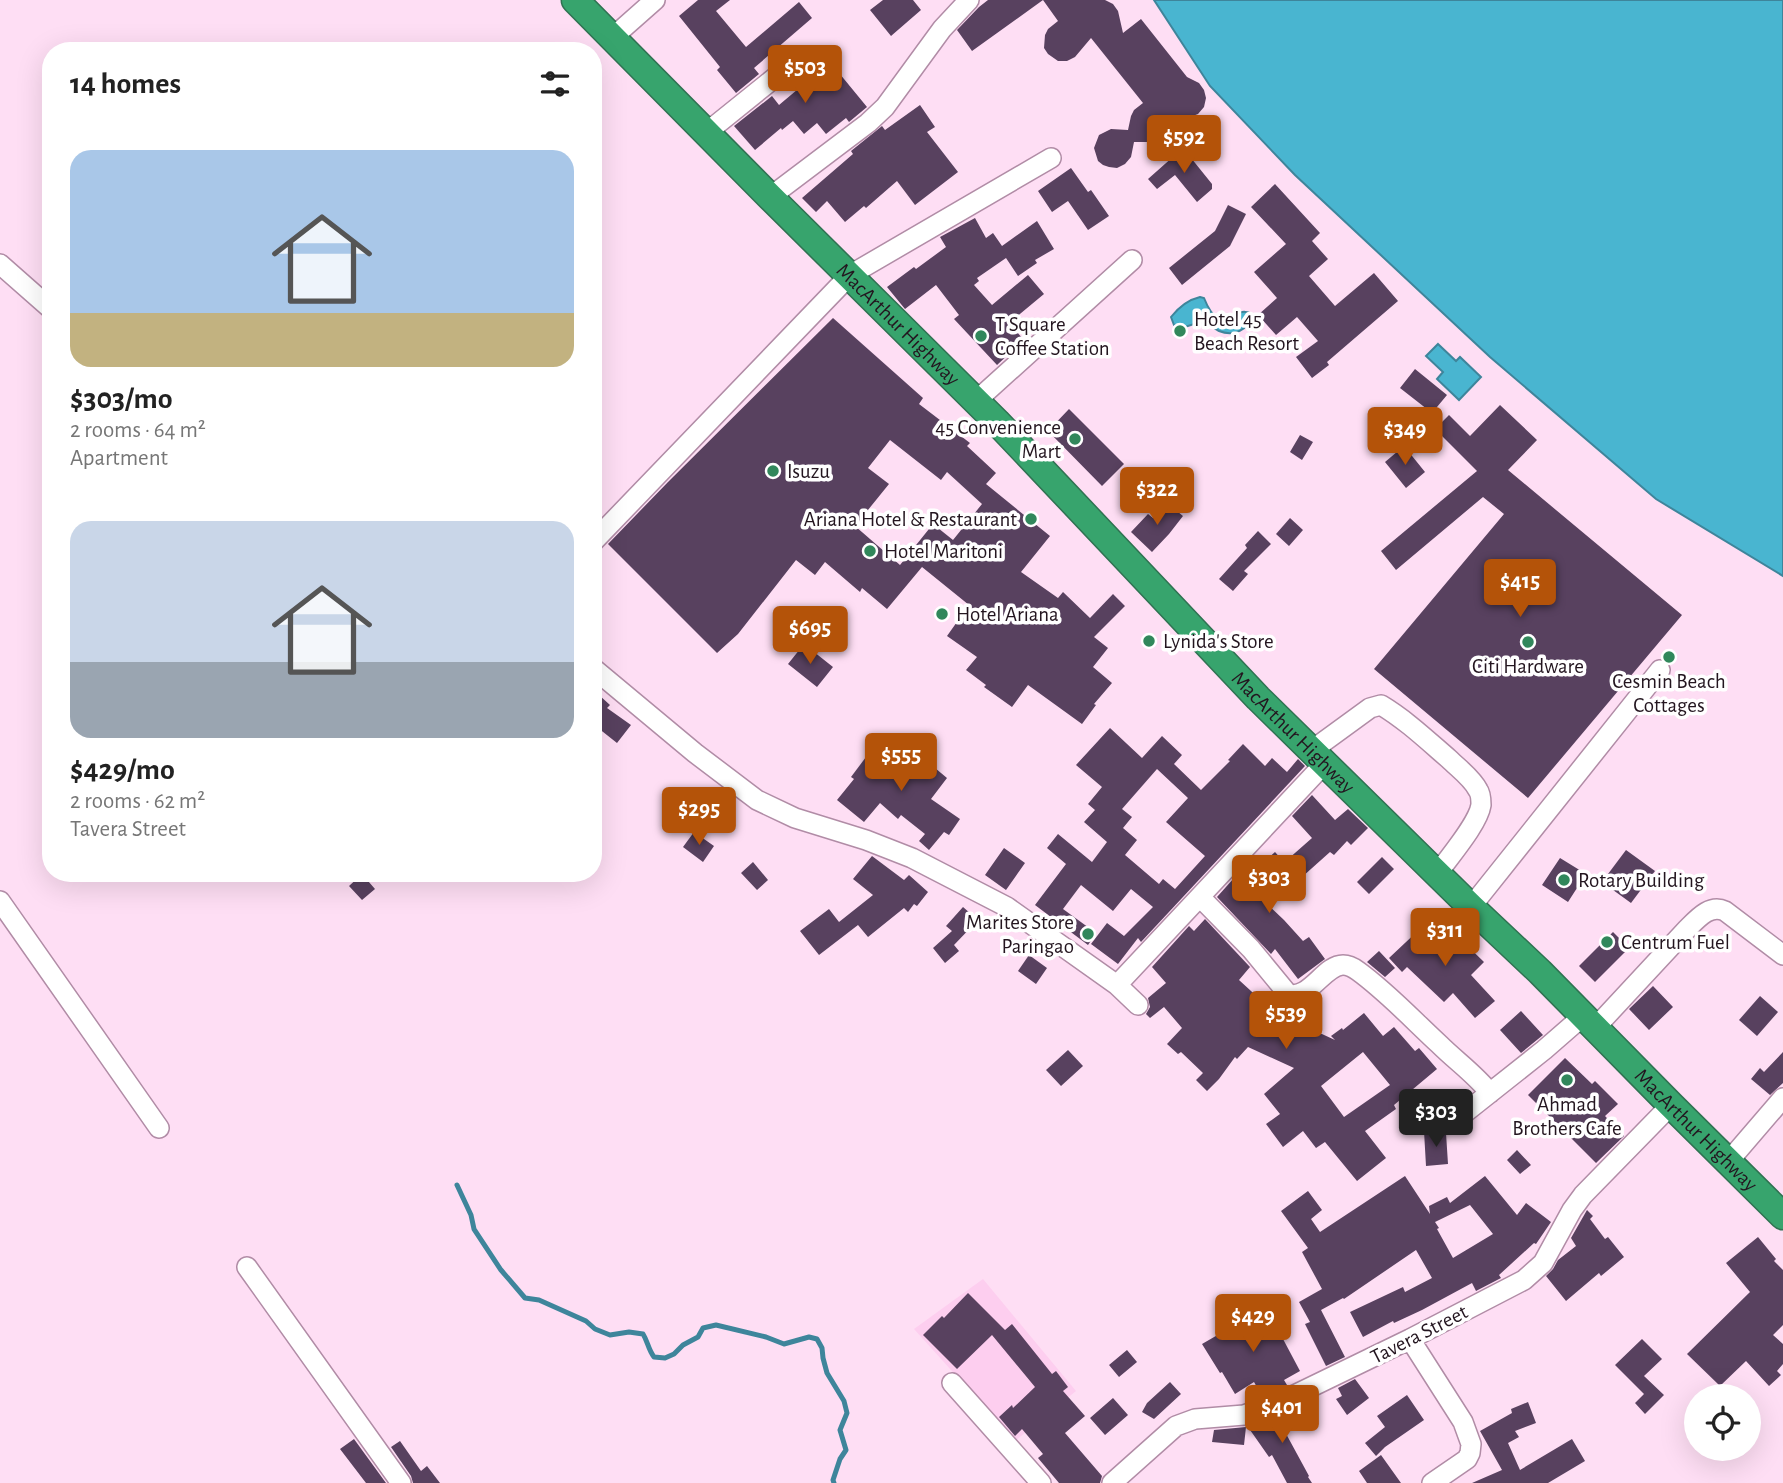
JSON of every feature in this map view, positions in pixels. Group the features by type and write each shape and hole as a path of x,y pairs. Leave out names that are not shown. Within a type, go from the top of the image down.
{"highway":[{"name":"MacArthur Highway","path":"586,4 612,38 976,401 1258,698 1516,948 1783,1216"}],"street":[{"path":"612,38 654,0"},
{"path":"770,197 868,123 885,107 942,29 969,0"},
{"path":"706,133 783,71"},
{"path":"602,533 850,275 1051,158"},
{"path":"976,401 1132,260"},
{"path":"0,264 42,301"},
{"path":"1471,907 1660,670"},
{"path":"602,676 695,753 757,800 795,818 866,840 912,858 1007,907 1117,985 1138,1005"},
{"path":"1117,985 1200,897 1318,757 1370,708 1381,705 1396,714 1467,776 1479,790 1482,802 1479,812 1438,873"},
{"path":"1200,897 1251,949 1288,994 1303,993 1340,965 1355,969 1375,984 1490,1093"},
{"path":"0,901 159,1128"},
{"path":"1412,1114 1430,1122 1447,1122 1462,1115 1544,1050 1589,1022 1697,919 1713,908 1726,911 1783,955"},
{"path":"1728,1162 1783,1098"},
{"name":"Tavera Street","path":"1112,1483 1176,1426 1195,1419 1244,1415 1260,1410 1410,1339 1524,1280 1551,1251 1572,1210 1583,1195 1671,1105"},
{"path":"247,1267 401,1483"},
{"path":"1410,1339 1463,1422 1471,1444 1467,1459 1432,1483"},
{"path":"952,1383 1041,1483"}],"shaded area":[{"path":"983,1279 1076,1391 1015,1441 914,1329"}],"water":[{"path":"1154,0 1783,0 1783,576 1656,499 1490,357 1295,175 1210,86"},
{"path":"1200,297 1204,298 1216,317 1222,319 1240,312 1253,315 1248,325 1235,333 1219,331 1203,321 1182,328 1174,325 1171,317 1177,310"},
{"path":"1438,344 1456,361 1460,357 1481,377 1459,400 1437,379 1443,372 1426,356"}],"building":[{"path":"698,0 730,0 716,11 746,47 799,2 812,18 754,68 759,74 736,93 717,70 720,67 679,16"},
{"path":"883,0 913,0 921,10 891,36 870,10"},
{"path":"988,0 1043,0 972,51 957,30"},
{"path":"1043,0 1105,0 1113,4 1118,11 1123,33 1141,19 1187,77 1199,83 1206,98 1204,107 1198,114 1190,117 1170,118 1164,142 1134,142 1131,157 1125,164 1117,168 1103,165 1098,161 1094,148 1099,135 1111,129 1128,130 1134,110 1143,103 1091,38 1075,57 1067,61 1058,61 1048,54 1044,48 1045,35 1058,21"},
{"path":"821,51 867,107 849,122 846,118 826,134 817,123 804,134 793,121 755,150 734,126 772,96 779,105 810,79 800,68"},
{"path":"920,105 935,127 927,132 958,172 915,205 897,181 845,222 827,201 816,212 802,198 853,154 851,151 882,126 885,130"},
{"path":"1183,148 1212,184 1212,189 1197,202 1175,175 1157,189 1148,179"},
{"path":"1071,168 1109,216 1088,230 1068,201 1052,212 1038,191"},
{"path":"1275,184 1320,233 1312,241 1328,259 1309,276 1335,306 1374,273 1398,301 1312,378 1296,357 1318,341 1297,317 1276,335 1258,315 1277,298 1254,272 1286,244 1251,207"},
{"path":"1228,205 1246,214 1230,246 1182,285 1169,268 1215,231"},
{"path":"975,218 986,238 993,233 1002,246 1037,221 1054,249 1035,260 1037,263 1018,276 1006,258 977,278 979,281 974,285 992,305 1028,275 1044,294 1009,323 1024,340 997,365 954,319 959,315 936,285 905,309 887,287 946,247 940,237"},
{"path":"833,318 923,398 919,404 970,443 967,446 996,473 986,484 1050,536 1021,572 1058,598 1063,592 1090,618 1113,594 1125,606 1094,637 1108,648 1093,667 1112,683 1094,704 1096,705 1082,724 1028,685 1012,707 966,670 977,657 947,636 969,605 922,567 887,609 862,588 860,592 825,562 815,575 796,560 738,634 717,653 608,544","holes":["890,440 941,480 947,472 982,504 953,540 933,524 900,565 855,526 889,484 868,468"]},
{"path":"1415,369 1447,395 1432,413 1400,388"},
{"name":"Citi Hardware","path":"1500,405 1537,440 1508,470 1682,615 1528,798 1374,669 1504,514 1483,497 1396,570 1381,551 1477,471 1435,429 1449,415 1470,436"},
{"path":"1069,409 1124,464 1102,486 1048,431"},
{"path":"1300,435 1313,442 1302,460 1290,452"},
{"path":"1404,446 1425,472 1406,488 1385,462"},
{"path":"1166,502 1183,516 1152,552 1131,532 1148,514 1153,518"},
{"path":"1290,518 1303,530 1289,546 1276,534"},
{"path":"1258,531 1271,544 1244,571 1248,574 1233,591 1219,579 1247,548 1245,545"},
{"path":"804,644 833,667 817,687 788,664"},
{"path":"602,698 610,705 607,708 631,725 617,743 602,731"},
{"path":"1110,728 1142,758 1162,736 1182,755 1174,764 1201,790 1243,744 1265,766 1272,758 1287,772 1298,759 1305,766 1141,942 1138,938 1118,964 1091,944 1107,923 1124,936 1153,907 1131,889 1113,911 1081,885 1063,909 1096,933 1088,945 1035,905 1066,864 1047,848 1058,834 1092,862 1107,842 1084,822 1095,810 1088,804 1102,787 1076,765","holes":["1157,769 1188,798 1166,822 1205,856 1175,889 1163,879 1159,884 1125,855 1137,840 1123,828 1132,817 1122,809"]},
{"path":"920,745 934,757 929,763 947,778 931,799 960,819 949,835 944,832 929,850 919,841 925,834 901,815 898,819 880,803 864,822 837,800 854,779 851,777 872,749 896,767 902,760 905,763"},
{"path":"1312,795 1335,820 1348,809 1368,828 1351,845 1347,841 1334,855 1330,852 1302,877 1287,860 1312,838 1292,816"},
{"path":"694,832 714,846 703,862 683,847"},
{"path":"1004,848 1025,863 1006,890 985,875"},
{"path":"1626,850 1655,871 1631,903 1602,882"},
{"path":"1275,852 1292,871 1262,899 1303,941 1309,937 1325,959 1298,979 1275,949 1271,954 1217,897 1243,868 1250,875"},
{"path":"872,856 904,880 909,875 928,892 917,906 914,904 908,912 904,908 868,937 858,925 819,955 800,931 829,909 839,922 873,895 853,879"},
{"path":"1382,857 1394,869 1369,894 1357,882"},
{"name":"Rotary Building","path":"1560,858 1586,874 1568,902 1542,885"},
{"path":"753,862 768,880 757,890 741,873"},
{"path":"353,882 369,882 375,889 362,900 349,886"},
{"path":"963,907 978,920 954,945 959,951 945,963 933,948 952,931 946,926"},
{"path":"1205,919 1250,967 1239,980 1274,1012 1335,1040 1331,1036 1364,1013 1383,1036 1394,1027 1415,1051 1419,1048 1437,1069 1394,1105 1396,1109 1365,1131 1386,1158 1357,1181 1325,1142 1316,1148 1303,1131 1283,1147 1266,1124 1280,1114 1264,1094 1294,1068 1248,1047 1237,1059 1235,1057 1207,1091 1196,1080 1203,1073 1181,1052 1178,1054 1167,1044 1182,1028 1164,1007 1150,1018 1146,1014 1150,1007 1148,998 1166,983 1152,967 1189,926 1194,931","holes":["1363,1052 1390,1085 1344,1117 1321,1086"]},
{"path":"1422,927 1436,943 1450,929 1484,962 1471,975 1495,1001 1475,1018 1453,993 1444,1002 1407,967 1402,972 1389,958"},
{"path":"1613,932 1629,948 1595,982 1579,966"},
{"path":"1379,951 1395,968 1385,977 1367,962"},
{"path":"1029,955 1047,968 1036,984 1018,971"},
{"path":"1653,986 1673,1007 1649,1030 1629,1009"},
{"path":"1760,996 1778,1012 1757,1036 1739,1020"},
{"path":"1521,1011 1543,1035 1521,1053 1500,1030"},
{"path":"1068,1050 1083,1066 1061,1086 1046,1070"},
{"path":"1783,1052 1783,1083 1770,1095 1751,1079 1760,1068 1764,1072"},
{"path":"1565,1058 1592,1084 1595,1081 1618,1104 1605,1116 1624,1136 1596,1163 1528,1095"},
{"path":"1424,1131 1446,1133 1448,1164 1426,1166"},
{"path":"1517,1150 1531,1165 1520,1174 1507,1160"},
{"path":"1405,1176 1430,1214 1429,1206 1447,1197 1450,1203 1485,1176 1517,1215 1526,1203 1551,1222 1536,1244 1499,1275 1501,1278 1476,1291 1472,1283 1363,1337 1350,1312 1403,1287 1405,1292 1432,1278 1416,1250 1344,1299 1321,1310 1345,1357 1326,1366 1305,1324 1310,1322 1299,1302 1322,1289 1302,1252 1308,1248 1281,1211 1308,1191 1322,1210 1311,1219 1320,1232","holes":["1470,1205 1493,1234 1453,1258 1435,1222"]},
{"path":"1587,1210 1593,1216 1590,1219 1605,1239 1608,1237 1624,1257 1601,1276 1599,1273 1566,1301 1546,1276 1558,1260 1576,1246 1571,1238"},
{"path":"1758,1237 1783,1270 1783,1325 1773,1335 1783,1344 1783,1364 1777,1371 1781,1375 1769,1386 1746,1361 1722,1384 1718,1384 1687,1354 1750,1292 1726,1263"},
{"path":"968,1293 1005,1330 1012,1324 1052,1374 1056,1371 1068,1387 1063,1391 1085,1416 1065,1433 1102,1476 1100,1483 1059,1483 1038,1458 1043,1454 1022,1429 1015,1436 999,1417 1035,1387 992,1335 957,1369 923,1335"},
{"path":"1266,1307 1285,1338 1283,1339 1300,1371 1284,1380 1287,1385 1271,1393 1262,1396 1254,1382 1235,1394 1202,1344"},
{"path":"1642,1339 1662,1359 1644,1376 1664,1395 1645,1414 1635,1403 1644,1394 1615,1365"},
{"path":"1127,1350 1137,1362 1119,1377 1109,1365"},
{"path":"1355,1379 1369,1398 1347,1415 1336,1399 1342,1396 1338,1388"},
{"path":"1170,1382 1181,1394 1154,1419 1142,1412 1147,1403"},
{"path":"1407,1395 1424,1420 1376,1456 1365,1443 1385,1427 1377,1416"},
{"path":"1113,1398 1128,1415 1105,1435 1090,1418"},
{"path":"1528,1402 1536,1423 1515,1431 1519,1437 1508,1443 1520,1470 1572,1439 1585,1461 1548,1483 1472,1483 1502,1470 1480,1431 1512,1413 1511,1409"},
{"path":"1300,1406 1306,1416 1284,1430 1312,1483 1287,1483 1272,1455 1269,1457 1248,1427"},
{"path":"1246,1427 1244,1445 1212,1442 1214,1430"},
{"path":"354,1439 386,1483 366,1483 340,1449"},
{"path":"400,1441 421,1471 427,1466 440,1483 413,1483 391,1447"},
{"path":"1381,1455 1401,1483 1367,1483 1359,1471"}],"waterway":[{"path":"457,1185 471,1215 474,1229 501,1270 525,1298 539,1300 610,1335 629,1332 643,1334 654,1357 665,1358 674,1354 683,1345 698,1337 703,1328 716,1325 784,1344 809,1337 817,1339 822,1348 827,1373 844,1401 847,1413 840,1430 846,1450 840,1459 834,1483"}],"place":[{"name":"Hotel 45 Beach Resort","path":"1180,331"},
{"name":"T Square Coffee Station","path":"981,336"},
{"name":"45 Convenience Mart","path":"1075,439"},
{"name":"Isuzu","path":"773,471"},
{"name":"Ariana Hotel & Restaurant","path":"1031,519"},
{"name":"Hotel Maritoni","path":"870,551"},
{"name":"Hotel Ariana","path":"942,614"},
{"name":"Lynida's Store","path":"1149,641"},
{"name":"Citi Hardware","path":"1528,642"},
{"name":"Cesmin Beach Cottages","path":"1669,657"},
{"name":"Rotary Building","path":"1564,880"},
{"name":"Marites Store Paringao","path":"1088,934"},
{"name":"Centrum Fuel","path":"1607,942"},
{"name":"Ahmad Brothers Cafe","path":"1567,1080"}]}
